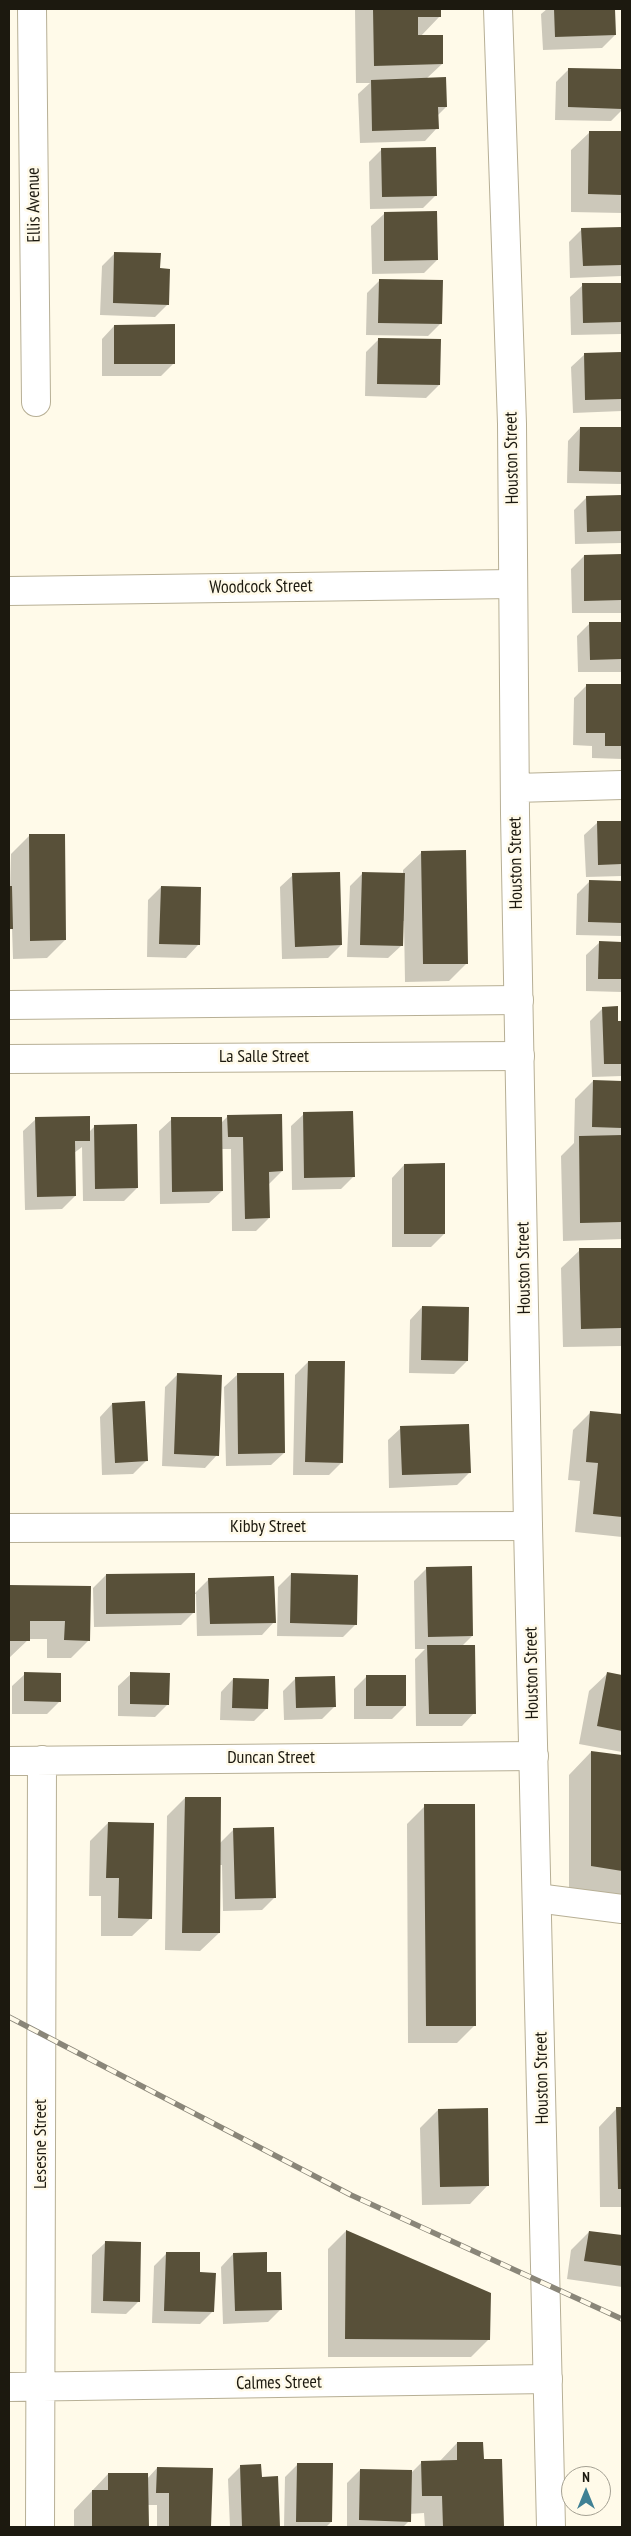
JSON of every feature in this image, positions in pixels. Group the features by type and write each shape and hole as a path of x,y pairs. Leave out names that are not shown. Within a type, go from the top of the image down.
{"street":[{"name":"Ellis Avenue","path":"32,9 36,402"},
{"name":"Houston Street","path":"498,9 512,414 515,788 528,1526 551,2527"},
{"name":"Woodcock Street","path":"9,591 513,584"},
{"path":"515,788 622,785"},
{"path":"9,1005 519,1000"},
{"name":"La Salle Street","path":"9,1059 520,1056"},
{"name":"Kibby Street","path":"9,1528 528,1526"},
{"name":"Duncan Street","path":"9,1760 534,1756"},
{"name":"Lesesne Street","path":"40,2527 42,1760"},
{"path":"537,1898 622,1909"},
{"name":"Calmes Street","path":"9,2387 548,2379"}],"building":[{"path":"373,9 441,9 441,17 418,17 418,35 443,35 443,64 374,66"},
{"path":"554,9 615,9 616,35 555,37"},
{"path":"568,68 622,69 622,109 568,107"},
{"path":"446,77 447,107 438,107 439,129 372,131 371,80"},
{"path":"589,131 622,131 622,195 588,194"},
{"path":"436,147 437,196 382,197 381,148"},
{"path":"437,211 438,260 384,261 384,212"},
{"path":"622,227 622,265 583,266 581,228"},
{"path":"114,252 161,253 160,268 170,269 169,305 113,303"},
{"path":"379,279 443,280 442,324 378,323"},
{"path":"582,283 622,283 622,322 583,323"},
{"path":"175,324 175,364 114,364 114,325"},
{"path":"378,338 441,339 440,385 377,384"},
{"path":"622,352 622,399 585,400 584,353"},
{"path":"580,427 622,427 622,472 579,471"},
{"path":"622,495 622,531 587,532 586,496"},
{"path":"622,554 622,600 584,601 584,555"},
{"path":"589,622 622,622 622,659 590,660"},
{"path":"586,684 622,684 622,746 605,746 605,733 586,733"},
{"path":"597,821 622,821 622,864 598,865"},
{"path":"29,834 65,834 66,940 30,941"},
{"path":"466,850 468,964 423,964 421,851"},
{"path":"340,872 342,945 295,947 292,873"},
{"path":"362,872 405,873 403,946 360,945"},
{"path":"589,880 622,881 622,923 588,922"},
{"path":"9,886 12,886 13,929 9,929"},
{"path":"161,886 201,887 200,945 159,944"},
{"path":"599,941 622,942 622,979 598,979"},
{"path":"618,1006 618,1021 622,1021 622,1064 604,1064 602,1007"},
{"path":"593,1080 622,1081 622,1128 592,1127"},
{"path":"353,1111 355,1177 304,1178 303,1112"},
{"path":"282,1114 283,1171 269,1172 270,1218 245,1219 243,1137 228,1137 227,1115"},
{"path":"90,1116 90,1141 75,1141 76,1196 37,1197 35,1117"},
{"path":"171,1117 222,1117 223,1191 172,1192"},
{"path":"137,1124 138,1188 95,1189 94,1125"},
{"path":"622,1135 622,1222 580,1223 579,1136"},
{"path":"445,1163 445,1234 404,1234 404,1164"},
{"path":"579,1248 622,1248 622,1328 581,1329"},
{"path":"422,1306 469,1307 468,1361 421,1360"},
{"path":"308,1361 345,1361 343,1463 305,1462"},
{"path":"177,1373 222,1375 219,1456 174,1454"},
{"path":"237,1373 284,1373 285,1453 238,1454"},
{"path":"145,1401 148,1461 115,1463 112,1403"},
{"path":"590,1411 622,1414 622,1517 593,1514 598,1463 586,1462"},
{"path":"469,1424 471,1473 402,1475 400,1426"},
{"path":"472,1566 473,1636 428,1637 426,1567"},
{"path":"195,1573 195,1613 106,1614 106,1574"},
{"path":"291,1573 358,1575 357,1625 290,1623"},
{"path":"274,1576 276,1623 210,1624 208,1578"},
{"path":"9,1585 91,1586 90,1641 64,1640 65,1621 30,1621 30,1641 9,1641"},
{"path":"427,1645 475,1645 476,1714 429,1714"},
{"path":"24,1672 61,1673 61,1702 24,1701"},
{"path":"130,1672 170,1673 169,1705 130,1704"},
{"path":"607,1672 622,1675 622,1731 597,1726"},
{"path":"366,1675 406,1675 406,1706 366,1706"},
{"path":"335,1676 336,1707 296,1708 295,1677"},
{"path":"233,1678 269,1679 268,1709 232,1708"},
{"path":"591,1751 622,1755 622,1871 591,1866"},
{"path":"185,1797 221,1797 220,1933 182,1933"},
{"path":"424,1804 475,1804 476,2026 426,2026"},
{"path":"108,1822 154,1823 152,1919 118,1918 119,1878 106,1878"},
{"path":"274,1827 276,1898 235,1899 233,1828"},
{"path":"616,2107 622,2107 622,2189 618,2189"},
{"path":"488,2108 489,2186 440,2187 438,2109"},
{"path":"346,2230 491,2293 490,2340 345,2339"},
{"path":"589,2231 622,2235 622,2266 584,2261"},
{"path":"105,2241 141,2242 140,2302 103,2301"},
{"path":"166,2252 200,2252 200,2272 216,2273 214,2312 164,2311"},
{"path":"267,2252 267,2272 281,2272 282,2310 235,2311 233,2253"},
{"path":"457,2442 483,2442 484,2459 502,2459 504,2526 443,2527 442,2496 422,2496 421,2461 457,2460"},
{"path":"297,2463 333,2463 332,2522 296,2522"},
{"path":"261,2464 262,2477 278,2476 280,2527 242,2527 240,2465"},
{"path":"157,2467 213,2468 211,2527 169,2527 169,2493 156,2493"},
{"path":"360,2469 412,2470 411,2522 359,2520"},
{"path":"108,2473 148,2473 149,2527 92,2527 92,2490 108,2490"}],"railway":[{"path":"9,2017 351,2195 622,2319"}]}
